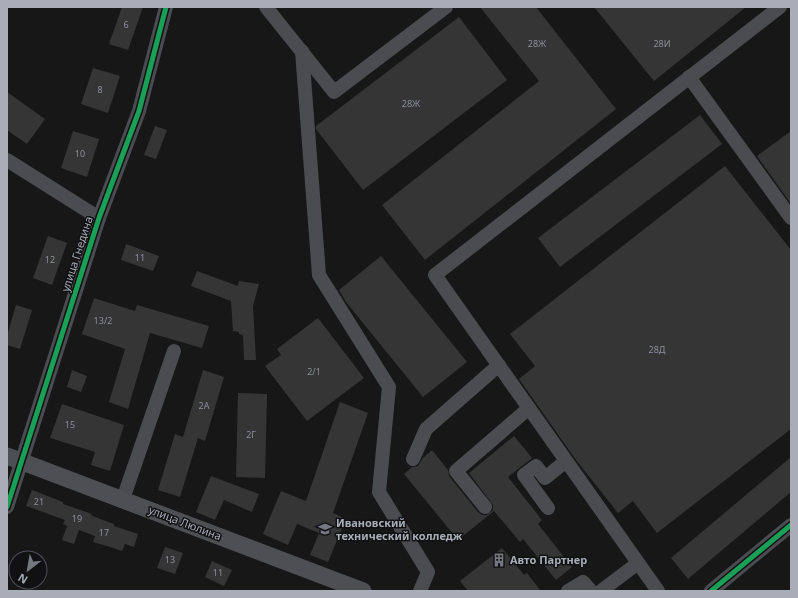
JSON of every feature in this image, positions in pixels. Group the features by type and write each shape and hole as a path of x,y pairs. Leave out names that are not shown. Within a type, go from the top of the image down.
{"main road":[{"name":"улица Люлина","path":"14,458 363,591"}],"street":[{"name":"улица Гнедина","path":"7,507 14,458 99,218 139,111 166,7"},
{"path":"266,7 334,92 446,7"},
{"path":"658,591 435,275 780,7"},
{"path":"302,51 319,275 389,387 379,492 428,572 420,591"},
{"path":"689,77 791,218"},
{"path":"7,160 99,218"},
{"path":"123,499 174,351"},
{"path":"412,459 426,429 499,365"},
{"path":"485,507 456,471 529,408"},
{"path":"548,508 524,475 536,466 545,478 566,461"},
{"path":"710,591 791,525"},
{"path":"601,591 638,563"},
{"path":"568,591 583,582 591,591"}],"building":[{"path":"122,7 143,7 128,50 109,44"},
{"path":"480,7 536,7 616,109 425,260 382,205 539,81"},
{"path":"594,7 746,7 654,81"},
{"path":"459,17 507,80 363,190 316,129 316,126"},
{"path":"93,68 120,76 108,113 81,104"},
{"path":"7,92 45,119 27,144 7,130"},
{"path":"700,115 722,144 560,267 538,238"},
{"path":"155,126 167,130 156,159 144,155"},
{"path":"73,131 99,139 87,177 61,168"},
{"path":"791,131 791,204 757,156"},
{"path":"725,166 791,250 791,429 657,533 633,501 618,513 576,460 519,379 535,366 510,334"},
{"path":"48,236 67,243 52,285 33,278"},
{"path":"126,244 159,256 153,271 121,260"},
{"path":"381,256 467,362 423,397 346,302 339,290"},
{"path":"197,271 238,286 239,281 259,284 253,306 256,360 244,360 243,335 239,334 239,332 233,331 231,301 191,286"},
{"path":"94,298 135,311 137,305 209,326 202,348 150,333 128,409 109,402 125,349 82,334"},
{"path":"16,305 32,310 20,349 7,345 7,336"},
{"path":"318,318 364,378 307,421 265,366 281,355 277,349"},
{"path":"72,370 87,376 81,392 67,387"},
{"path":"203,370 224,377 205,441 198,438 180,497 158,490 175,434 183,437"},
{"path":"238,393 267,394 265,478 236,477"},
{"path":"340,402 368,413 333,513 346,519 328,562 310,555 319,533 297,524 288,545 263,534 281,491 306,501"},
{"path":"62,404 124,425 110,471 91,465 95,452 50,438"},
{"path":"514,436 532,458 508,477 542,520 538,524 572,567 556,580 523,539 520,542 494,511 458,540 404,474 412,467 418,466 423,458 432,450 448,470 449,476 478,512 482,515 487,515 493,510 493,505 469,473"},
{"path":"791,457 791,492 688,579 671,558"},
{"path":"211,476 259,494 252,512 224,500 215,520 196,512"},
{"path":"32,490 63,502 63,504 92,514 91,515 114,524 114,526 138,534 134,547 125,544 122,551 93,542 95,536 79,530 74,544 62,540 67,526 63,524 65,520 26,506"},
{"path":"165,547 183,553 175,574 157,568"},
{"name":"Авто Партнер","path":"502,548 524,575 527,573 541,591 468,591 460,581"},
{"path":"212,561 232,570 224,586 205,577"}],"cycle path":[{"path":"7,507 99,218 139,111 166,7"},
{"path":"711,591 791,525"}],"place":[{"name":"Ивановский технический колледж","path":"325,529"},
{"name":"Авто Партнер","path":"499,560"}]}
